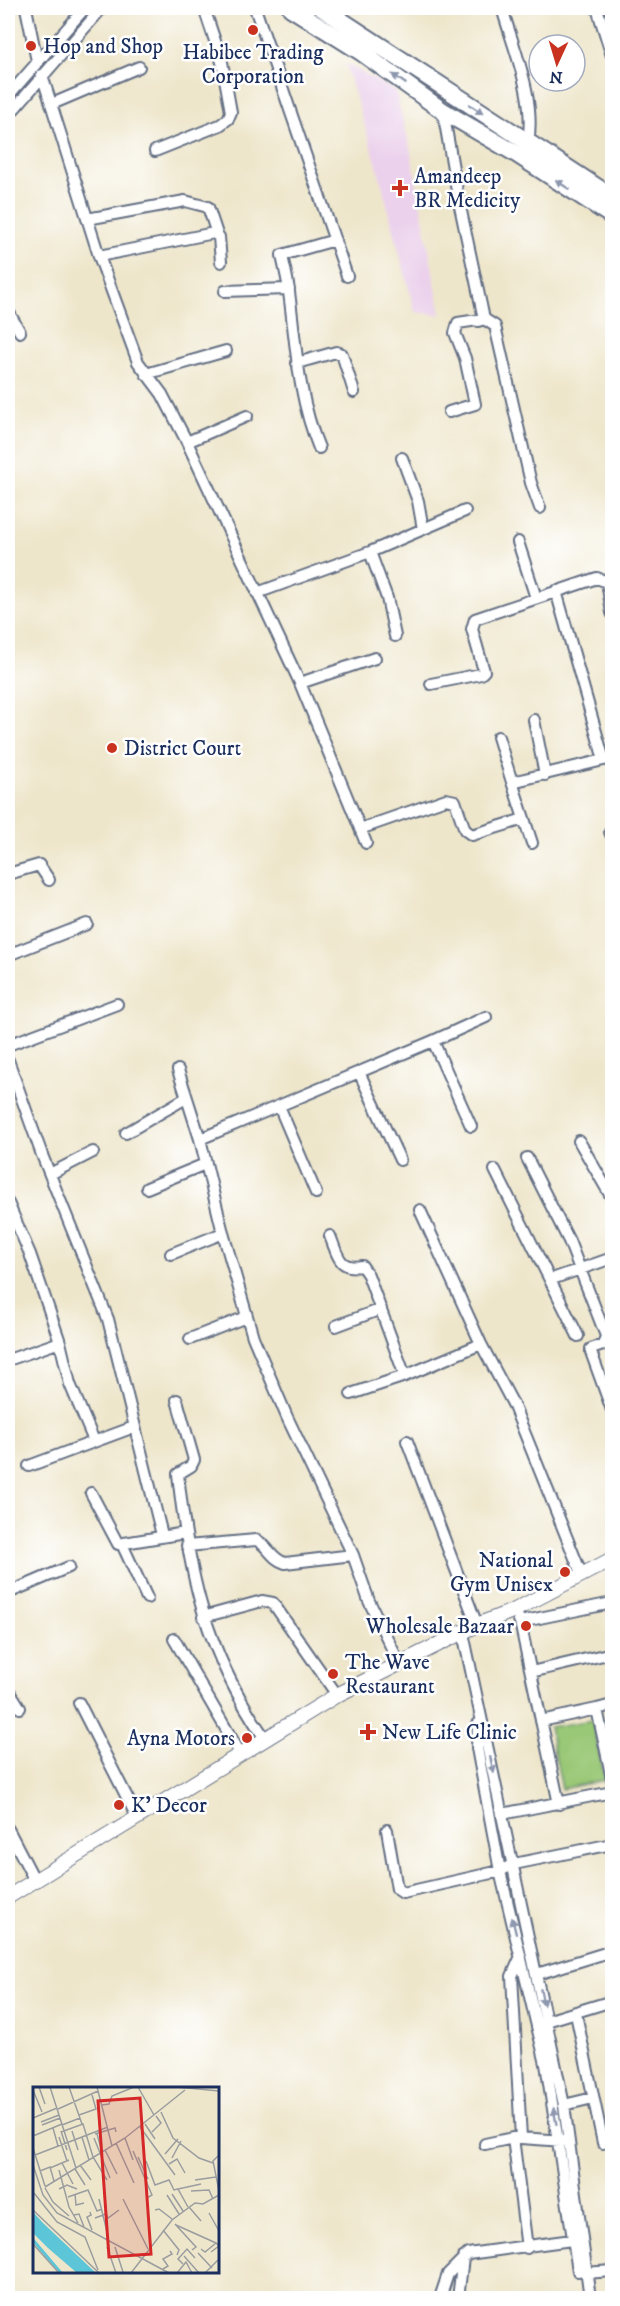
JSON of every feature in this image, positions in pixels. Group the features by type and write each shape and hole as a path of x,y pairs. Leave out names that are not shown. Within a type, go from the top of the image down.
{"highway":[{"path":"291,8 444,111 515,153 612,216"},
{"path":"322,8 612,197"}],"main road":[{"path":"8,1897 264,1737 337,1695 477,1625 517,1616 581,1573 612,1559"}],"street":[{"path":"26,8 37,62"},
{"path":"8,96 86,8"},
{"path":"8,116 102,8"},
{"path":"155,151 220,125 228,119 231,112 222,62 204,8"},
{"path":"255,8 347,276"},
{"path":"502,8 526,93 531,123 528,143"},
{"path":"597,8 612,56"},
{"path":"52,104 139,67"},
{"path":"42,75 99,256 138,362 162,394 187,442 300,683 366,843"},
{"path":"444,111 458,197 484,319"},
{"path":"87,219 195,201 208,207 217,234 221,262"},
{"path":"99,256 217,234"},
{"path":"319,448 308,420 297,363 289,289 282,255 335,240"},
{"path":"225,291 289,289"},
{"path":"8,311 20,332"},
{"path":"449,412 475,404 465,358 455,333 458,323 484,319 495,326 531,483 540,508"},
{"path":"146,374 226,351"},
{"path":"297,363 336,352 342,354 354,392"},
{"path":"187,442 247,416"},
{"path":"402,458 418,501 423,529"},
{"path":"257,592 370,552 465,511"},
{"path":"518,542 536,598"},
{"path":"370,552 387,598 395,636"},
{"path":"431,684 481,674 484,668 472,629 475,619 556,591 602,579 607,582 612,613"},
{"path":"512,782 608,759 556,591"},
{"path":"300,683 375,658"},
{"path":"534,720 545,775"},
{"path":"498,737 532,843"},
{"path":"360,829 446,799 455,801 465,830 472,836 524,819"},
{"path":"8,874 39,865 49,879"},
{"path":"8,955 87,924"},
{"path":"8,1045 117,1004"},
{"path":"200,1139 486,1017"},
{"path":"433,1041 471,1126"},
{"path":"8,1060 50,1174 108,1319 162,1535"},
{"path":"178,1070 200,1139 246,1317 287,1418 352,1555 369,1601 400,1665"},
{"path":"359,1072 400,1160"},
{"path":"126,1133 186,1098"},
{"path":"279,1107 316,1193"},
{"path":"579,1141 612,1198"},
{"path":"50,1174 93,1152"},
{"path":"527,1158 582,1270 606,1336 603,1345 591,1349 591,1356 612,1410"},
{"path":"147,1188 205,1164"},
{"path":"495,1170 552,1279 578,1336"},
{"path":"8,1203 30,1254 60,1342 70,1384 94,1441"},
{"path":"420,1210 481,1344 513,1404 581,1573"},
{"path":"171,1254 223,1233"},
{"path":"330,1236 342,1264 350,1268 364,1268 405,1376"},
{"path":"552,1279 612,1258"},
{"path":"336,1326 381,1309"},
{"path":"190,1339 246,1317"},
{"path":"8,1360 60,1342"},
{"path":"351,1394 405,1376 481,1344"},
{"path":"177,1400 194,1463 178,1474 185,1533 203,1617 229,1681 264,1737"},
{"path":"29,1466 134,1427"},
{"path":"407,1441 477,1625"},
{"path":"91,1493 115,1541 122,1544 162,1535 185,1533"},
{"path":"188,1546 256,1540 264,1545 275,1559 285,1563 352,1555"},
{"path":"122,1544 147,1598"},
{"path":"8,1593 69,1568"},
{"path":"203,1617 262,1601 273,1603 337,1695"},
{"path":"559,1804 517,1616 612,1604"},
{"path":"463,1633 537,1974 542,2023 565,2142 590,2298"},
{"path":"174,1639 240,1753"},
{"path":"531,1672 612,1653"},
{"path":"8,1689 20,1708"},
{"path":"79,1703 137,1817"},
{"path":"541,1721 612,1705"},
{"path":"478,1708 477,1748 500,1870 521,1956 564,2105 572,2240 583,2298"},
{"path":"597,1709 612,1779"},
{"path":"502,1814 612,1792"},
{"path":"8,1829 35,1881"},
{"path":"387,1830 399,1892 410,1893 500,1870 514,1864 612,1844"},
{"path":"537,1974 612,1951"},
{"path":"521,1956 512,1976 517,2138 527,2248"},
{"path":"542,2023 612,2001"},
{"path":"576,2014 603,2143"},
{"path":"564,2105 593,2098"},
{"path":"485,2144 517,2138 565,2142"},
{"path":"440,2298 448,2274 468,2254 527,2248 572,2240"},
{"path":"458,2298 463,2258"},
{"path":"585,2273 612,2271"}],"shaded area":[{"name":"Amandeep BR Medicity","path":"345,63 395,91 410,147 441,315 415,312 376,162"}],"green space":[{"path":"592,1720 605,1780 562,1789 549,1727"}],"place":[{"name":"Habibee Trading Corporation","path":"253,30"},
{"name":"Hop and Shop","path":"31,46"},
{"name":"Amandeep BR Medicity","path":"400,188"},
{"name":"District Court","path":"112,748"},
{"name":"National Gym Unisex","path":"565,1572"},
{"name":"Wholesale Bazaar","path":"526,1626"},
{"name":"The Wave Restaurant","path":"333,1674"},
{"name":"New Life Clinic","path":"368,1732"},
{"name":"Ayna Motors","path":"247,1738"},
{"name":"K' Decor","path":"119,1805"}]}
